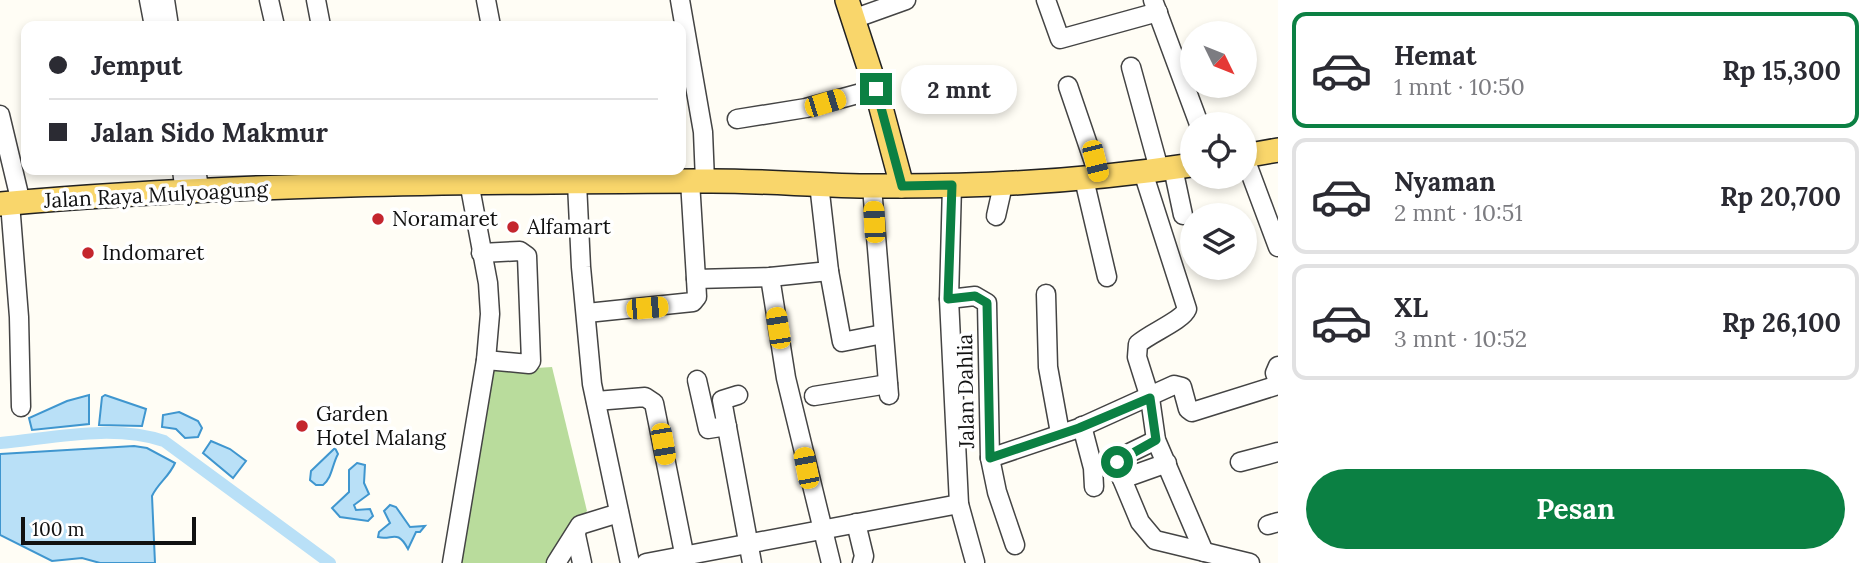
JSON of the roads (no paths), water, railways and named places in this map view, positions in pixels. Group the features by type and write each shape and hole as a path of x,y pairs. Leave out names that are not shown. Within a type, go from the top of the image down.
{"main road":[{"path":"850,10 876,89 902,186"},
{"path":"1257,154 1278,150"},
{"name":"Jalan Raya Mulyoagung","path":"10,203 194,185 346,178 469,182 570,179 697,181 872,187 1003,185 1167,169"}],"street":[{"path":"149,0 153,21"},
{"path":"165,0 168,21"},
{"path":"269,0 274,21"},
{"path":"316,0 320,21"},
{"path":"485,0 490,21"},
{"path":"680,0 684,21"},
{"path":"850,10 906,0"},
{"path":"1046,0 1060,39 1155,6 1195,112"},
{"path":"586,313 693,302 697,298 697,181 703,132 686,34"},
{"path":"1130,67 1180,206"},
{"path":"1068,86 1091,178 1107,277"},
{"path":"737,119 806,108 876,89"},
{"path":"0,115 19,317 21,407"},
{"path":"1167,169 1186,309 1183,317 1154,331 1138,344 1137,357 1150,398 1156,440 1204,552"},
{"path":"570,179 596,401 630,563"},
{"path":"452,563 486,360 490,298 469,182"},
{"path":"819,184 829,271 843,350 883,334"},
{"path":"952,185 948,299 959,504 975,562"},
{"path":"996,216 1003,185"},
{"path":"814,396 889,389 872,187"},
{"path":"1256,189 1278,247"},
{"path":"481,253 520,251 527,256 531,361 529,364 486,360"},
{"path":"696,279 770,277 829,271"},
{"path":"770,277 786,378 831,563"},
{"path":"1046,294 1048,367 1060,433"},
{"name":"Jalan Dahlia","path":"948,299 975,296 987,303 990,458 997,492 1015,545"},
{"path":"990,458 1082,426 1178,384 1182,387 1188,410 1194,412 1278,383 1275,373 1278,366"},
{"path":"697,380 708,429 727,426"},
{"path":"738,396 722,398 752,563"},
{"path":"596,401 645,397 654,403 685,559"},
{"path":"1082,426 1093,468 1094,487"},
{"path":"1156,440 1119,458 1117,467 1140,522 1155,540 1250,563"},
{"path":"1240,462 1278,452"},
{"path":"1122,480 1167,463"},
{"path":"646,563 685,559 748,542 959,504"},
{"path":"556,563 587,521 619,513"},
{"path":"856,523 864,556 862,563"},
{"path":"576,535 582,563"}],"water":[{"path":"89,395 89,424 32,430 29,418 67,401"},
{"path":"105,395 146,409 142,426 99,425 102,397"},
{"path":"179,412 198,421 202,428 198,437 185,438 176,429 162,427 163,415"},
{"path":"211,441 230,449 246,461 233,478 203,453"},
{"path":"134,446 147,448 175,463 152,496 155,563 100,563 82,558 52,561 0,535 0,454"},
{"path":"335,448 338,454 328,479 323,485 316,485 310,480 311,471"},
{"path":"357,463 365,465 364,483 369,494 354,505 356,510 370,509 373,516 368,521 340,517 332,508 349,492 349,470"},
{"path":"390,505 396,507 410,527 425,526 420,532 416,532 408,549 397,537 378,537 379,532 390,523 384,511"}],"waterway":[{"path":"0,443 104,433 124,433 164,441 330,563"}],"place":[{"name":"Noramaret","path":"378,219"},
{"name":"Alfamart","path":"513,227"},
{"name":"Indomaret","path":"88,253"},
{"name":"Garden Hotel Malang","path":"302,426"}]}
